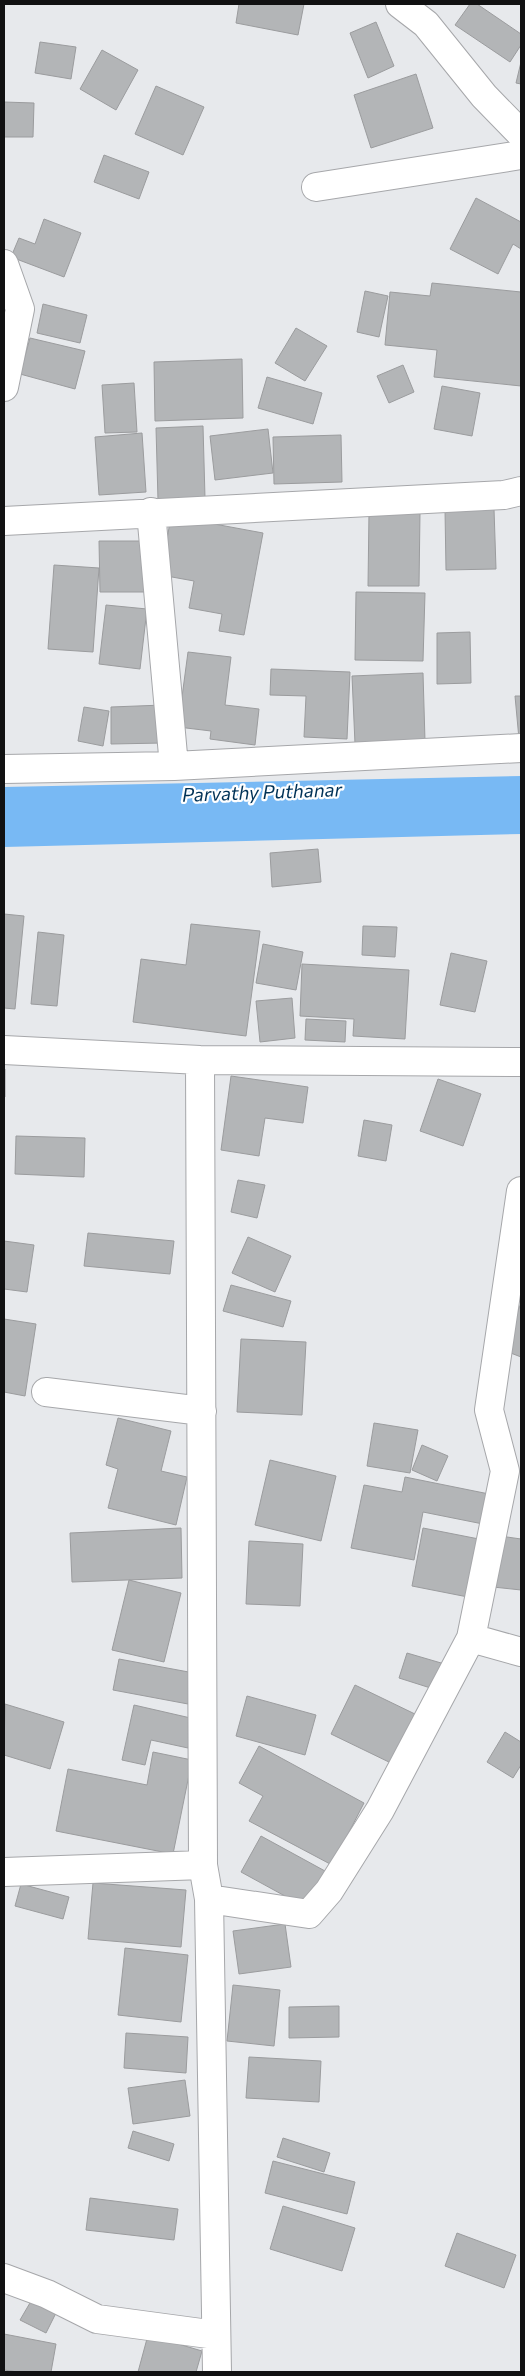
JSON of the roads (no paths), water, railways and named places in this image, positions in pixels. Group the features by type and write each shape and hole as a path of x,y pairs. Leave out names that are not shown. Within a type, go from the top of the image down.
{"street":[{"path":"400,4 426,24 484,96 521,134"},
{"path":"316,187 521,154"},
{"path":"4,264 20,309 4,387"},
{"path":"4,521 504,495 521,491"},
{"path":"151,512 174,766"},
{"path":"4,769 174,766 521,748"},
{"path":"4,1050 200,1060 521,1062"},
{"path":"200,1060 203,1865 209,1899 217,2372"},
{"path":"209,1899 309,1914 329,1891 380,1810 471,1638 504,1472 489,1410 521,1191"},
{"path":"46,1392 202,1411"},
{"path":"471,1638 521,1652"},
{"path":"4,1872 203,1865"},
{"path":"4,2278 47,2294 97,2319 216,2336"}],"water":[{"name":"Parvathy Puthanar","path":"521,776 521,834 4,847 4,787"}]}
